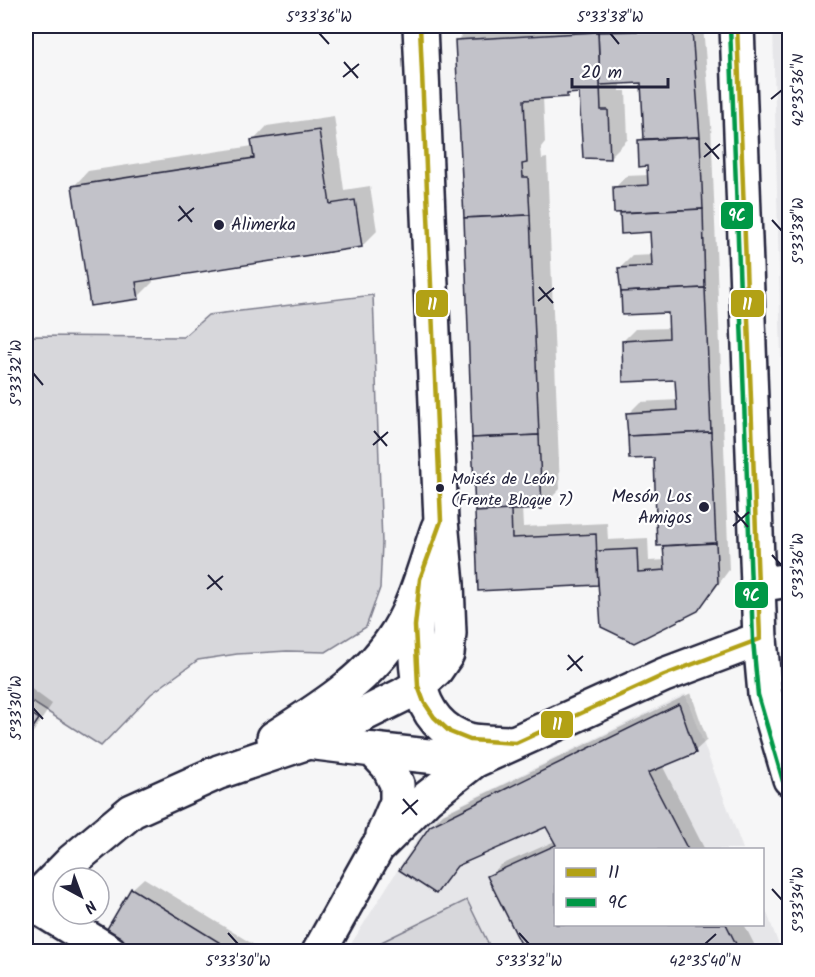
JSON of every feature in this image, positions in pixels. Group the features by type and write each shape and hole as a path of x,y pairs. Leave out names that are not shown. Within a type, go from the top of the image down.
{"street":[{"path":"110,951 28,905 72,861 132,811 219,772 308,742 418,686 436,670 447,654 447,584 441,521 420,26"},
{"path":"736,26 756,585 765,694 789,779"},
{"path":"219,772 323,707 353,684 379,657 398,630 441,521"},
{"path":"420,579 415,626 418,686 424,702 434,717 450,732 470,740 516,743"},
{"path":"756,585 789,580"},
{"path":"377,848 427,798 474,761 664,675 760,639"},
{"path":"308,742 474,761"},
{"path":"319,951 377,848 397,802 397,783 388,766 374,750"}],"shaded area":[{"path":"773,26 790,26 789,528 785,525"},
{"path":"373,295 382,543 380,588 366,627 326,652 287,651 237,654 198,660 151,694 101,746 26,698 26,336 183,337 208,315"},
{"path":"685,694 743,848 554,848 554,926 764,926 764,905 781,951 346,952 429,820"},
{"path":"467,900 492,951 363,951"}],"building":[{"path":"692,30 700,137 644,139 641,83 600,85 598,32"},
{"path":"598,32 601,110 608,110 610,159 583,158 579,93 567,94 567,97 524,100 527,163 522,164 523,177 528,177 530,215 464,218 455,40"},
{"name":"Alimerka","path":"319,130 330,204 355,200 362,247 136,282 139,299 90,306 72,186 254,158 251,140"},
{"path":"700,137 703,209 614,213 613,187 648,185 647,166 639,167 638,140"},
{"path":"703,209 705,288 621,292 618,268 652,266 650,232 621,234 620,213"},
{"path":"530,215 539,435 472,438 464,218"},
{"path":"705,288 711,432 628,436 626,413 677,410 675,380 623,382 622,341 669,338 668,313 622,315 621,292"},
{"path":"711,432 716,543 657,546 654,458 629,459 628,436"},
{"path":"539,435 542,509 475,512 472,438"},
{"path":"511,510 512,538 596,534 598,585 478,591 475,512"},
{"path":"716,543 718,583 698,611 634,643 601,627 596,551 637,549 638,572 665,570 663,546"},
{"path":"679,704 696,753 648,773 687,848 554,848 554,926 727,926 740,952 525,952 487,876 556,845 546,827 457,866 436,894 399,870 430,826"},
{"path":"26,710 39,719 26,738"},
{"path":"131,888 235,952 133,952 104,934 111,926 111,922"}],"transit line":[{"name":"11","path":"420,26 441,521 420,579 415,626 418,686 424,702 434,717 450,732 470,740 516,743 664,675 760,639 737,26"},
{"name":"9C","path":"730,26 753,640 758,695 783,781"}],"place":[{"name":"Alimerka","path":"219,225"},
{"name":"Moisés de León (Frente Bloque 7)","path":"440,488"},
{"name":"Mesón Los Amigos","path":"704,507"}]}
